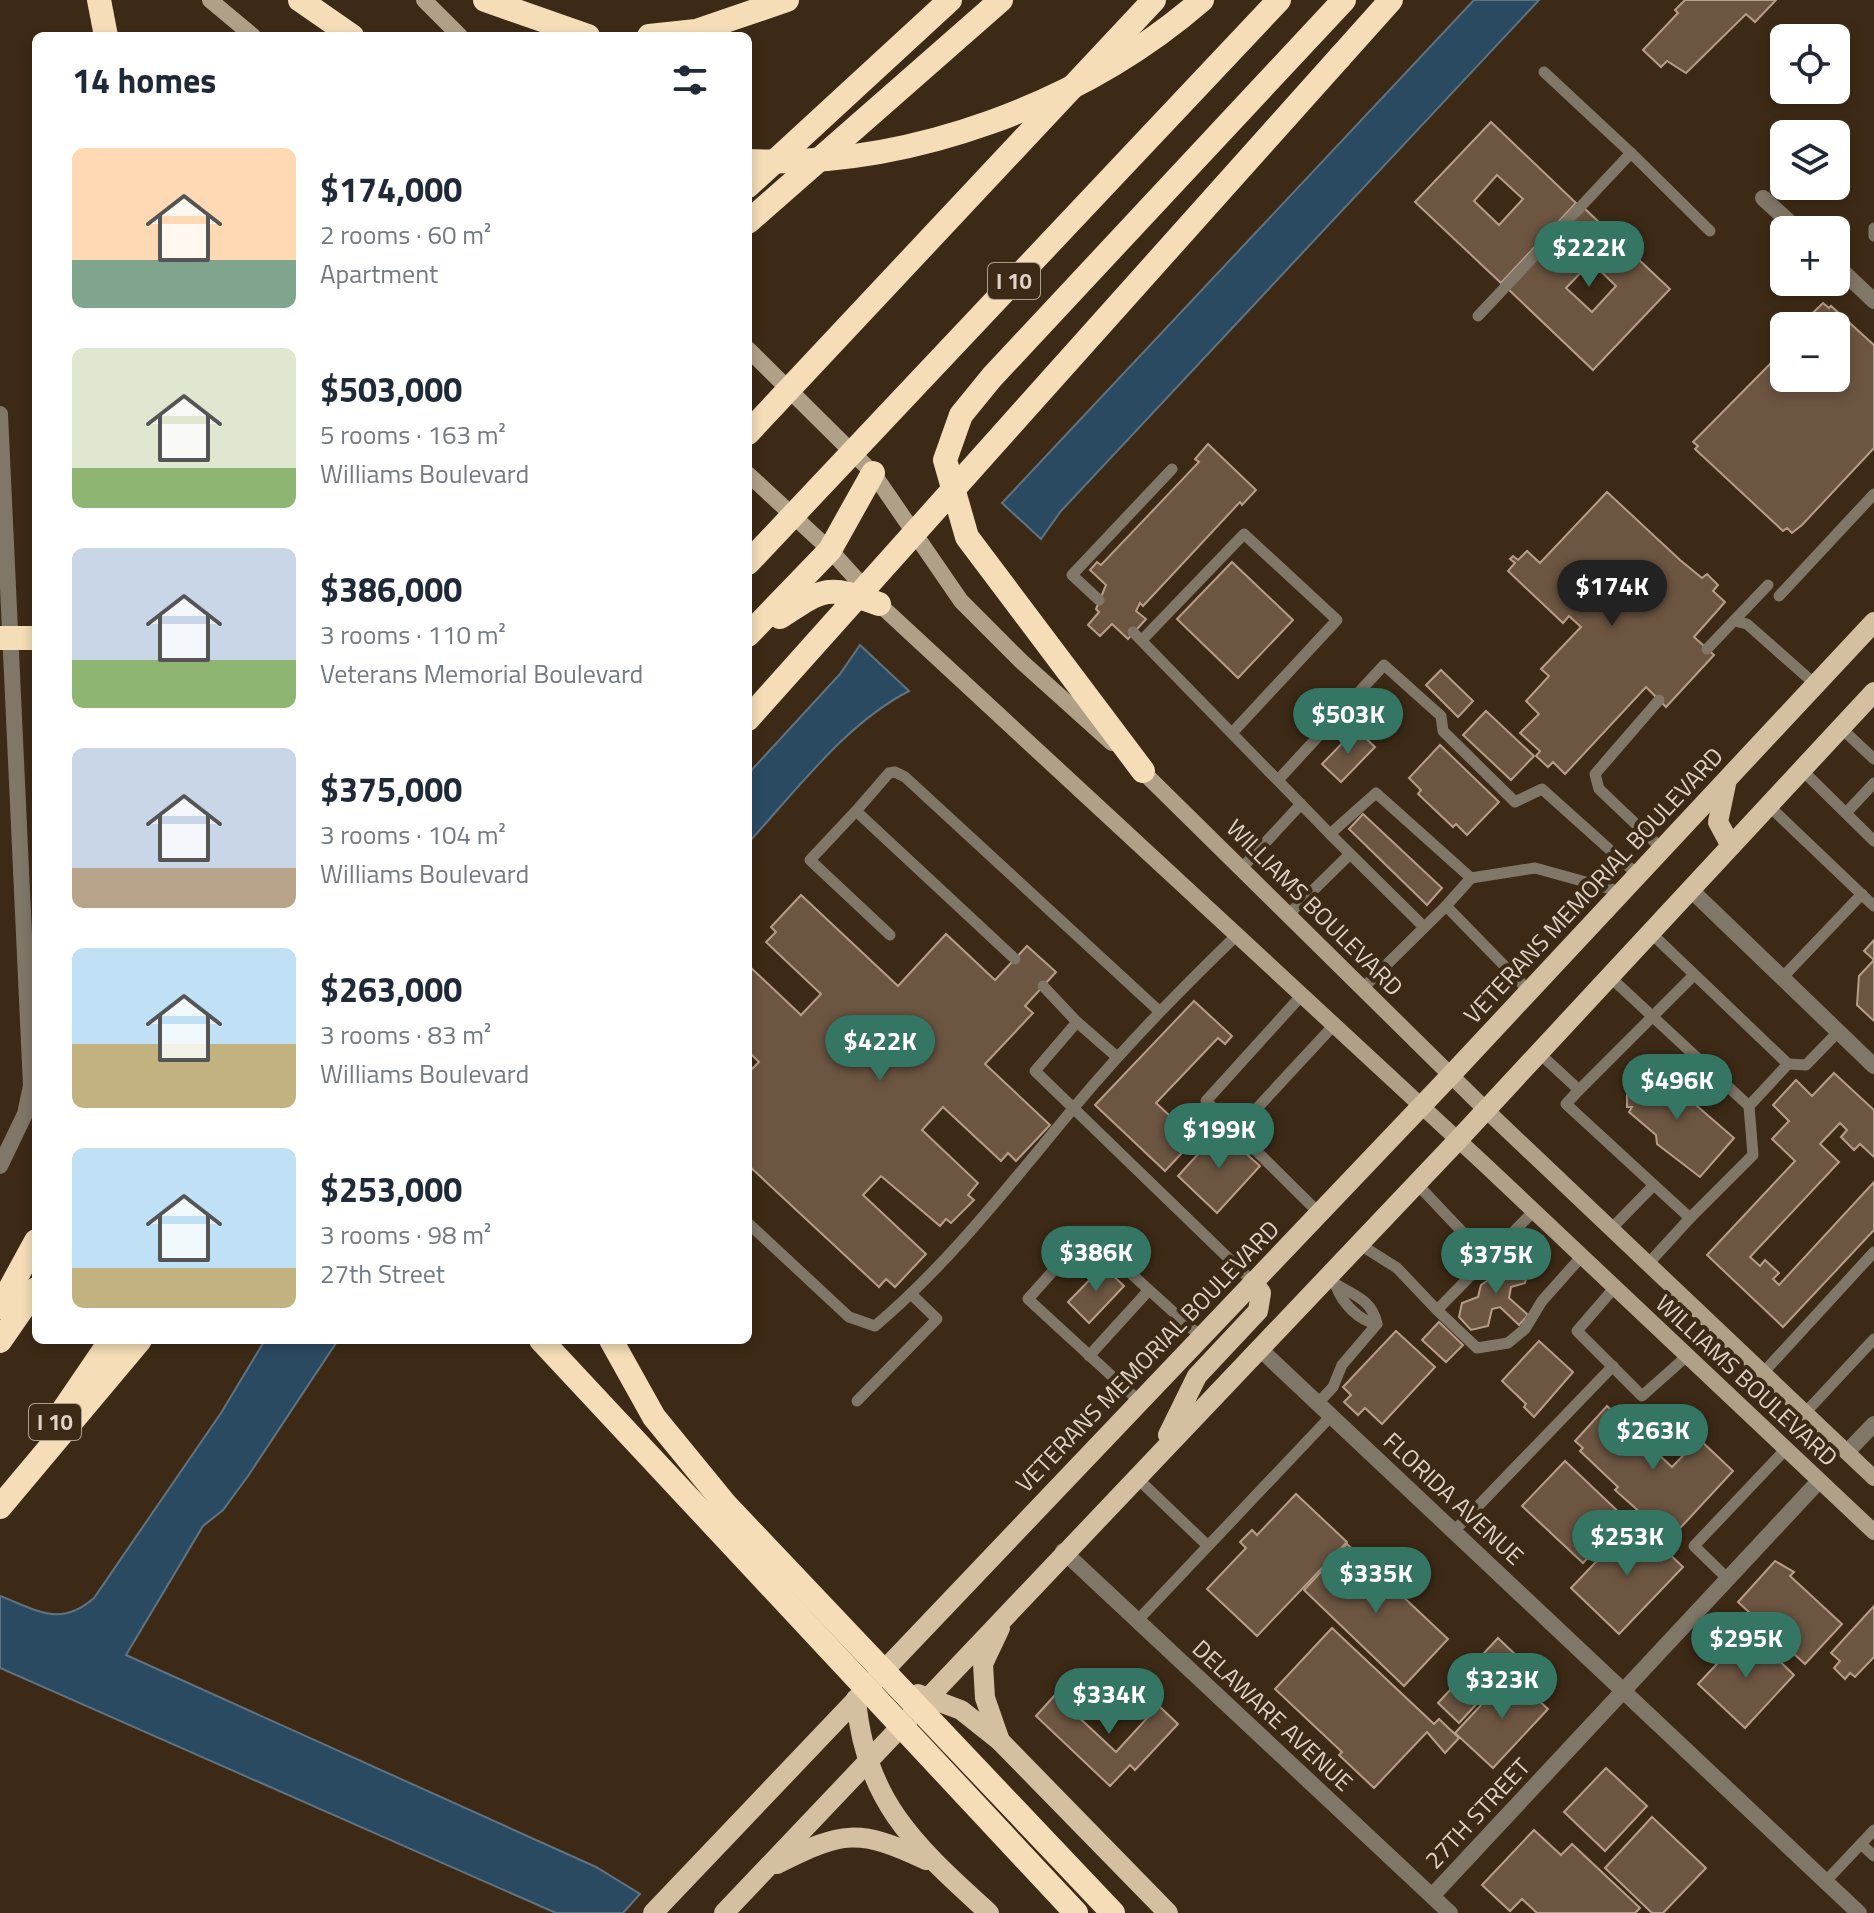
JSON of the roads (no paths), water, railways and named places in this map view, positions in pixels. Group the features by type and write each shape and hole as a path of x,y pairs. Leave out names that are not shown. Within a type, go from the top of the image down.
{"highway":[{"path":"99,0 105,32"},
{"path":"300,0 346,32"},
{"path":"485,0 577,32"},
{"path":"687,32 787,0"},
{"path":"752,182 950,0"},
{"path":"752,218 1001,0"},
{"path":"752,429 1154,0"},
{"path":"752,161 868,153 977,126 1048,98 1116,63 1202,0"},
{"name":"I 10","path":"752,559 1279,0"},
{"path":"1143,771 967,537 945,460 961,415 992,377 1344,0"},
{"path":"752,715 1391,0"},
{"path":"752,633 830,550 873,473"},
{"path":"752,634 815,594 841,590 879,604"},
{"path":"0,638 32,638"},
{"path":"0,1307 32,1248"},
{"path":"0,1341 32,1295"},
{"name":"I 10","path":"0,1505 108,1344"},
{"path":"0,1505 137,1344"},
{"path":"545,1344 1076,1913"},
{"path":"613,1344 654,1417 726,1505 1113,1913"}],"main road":[{"path":"210,0 248,32"},
{"path":"424,0 456,32"},
{"name":"WILLIAMS BOULEVARD","path":"752,353 873,473 961,601 1022,662 1143,771 1486,1110 1874,1478"},
{"name":"WILLIAMS BOULEVARD","path":"752,478 830,550 879,604 1458,1140 1874,1532"},
{"name":"VETERANS MEMORIAL BOULEVARD","path":"653,1913 1451,1075 1874,622"},
{"path":"724,1913 1063,1551 1260,1349 1332,1282 1359,1244 1874,692"},
{"path":"1727,780 1718,822 1731,846"},
{"path":"1159,1453 1197,1376 1258,1311 1261,1293 1253,1282"},
{"path":"1000,1741 985,1698 983,1664 1009,1609"},
{"path":"872,1682 927,1696 961,1710 1000,1741 1168,1913"},
{"path":"856,1699 859,1732 896,1820 937,1866 989,1913"},
{"path":"763,1872 826,1839 862,1836 887,1842 937,1866"}],"street":[{"path":"1763,198 1783,216"},
{"path":"1850,278 1874,301"},
{"path":"0,414 7,684 31,1086 25,1114 0,1166"},
{"path":"1691,890 1874,1066"},
{"name":"FLORIDA AVENUE","path":"1260,1349 1859,1913"},
{"path":"1847,1452 1874,1424"},
{"name":"27TH STREET","path":"1432,1896 1819,1481"},
{"name":"DELAWARE AVENUE","path":"1063,1551 1450,1913"}],"lane":[{"path":"1544,72 1710,231"},
{"path":"1478,316 1631,153"},
{"path":"1874,228 1874,236"},
{"path":"1099,600 1072,575 1172,469"},
{"path":"1779,596 1874,494"},
{"path":"1232,733 1337,620 1244,534 1138,636 1232,733 1278,780 1330,834 1424,927"},
{"path":"1707,649 1768,585"},
{"path":"1734,621 1747,624 1816,685"},
{"path":"1278,780 1384,665 1441,716 1443,731 1515,802 1542,789 1638,875"},
{"path":"1659,700 1595,774 1599,789 1662,849"},
{"path":"1841,728 1874,759"},
{"path":"1802,770 1871,836"},
{"path":"890,935 810,860 889,773 895,772 905,777 1159,1011"},
{"path":"1846,813 1874,783"},
{"path":"1330,834 1376,793 1471,878"},
{"path":"1242,868 1301,804"},
{"path":"1768,805 1874,906"},
{"path":"856,811 1015,959"},
{"path":"1289,914 1350,854"},
{"path":"1363,988 1471,878 1535,868 1622,892"},
{"path":"1782,978 1862,894"},
{"path":"1446,906 1529,991"},
{"path":"1651,933 1788,1064 1806,1065 1838,1032"},
{"path":"752,1227 849,1317 875,1326 911,1294 1029,1167 1074,1108 1159,1011 1237,935"},
{"path":"1690,1218 1566,1104 1694,975"},
{"path":"1610,977 1749,1106 1753,1155 1648,1264"},
{"path":"1043,986 1077,1022 1117,1057"},
{"path":"1302,995 1206,1101 1319,1213"},
{"path":"1077,1022 1035,1071 1253,1282"},
{"path":"1236,1131 1334,1025"},
{"path":"1539,1053 1579,1090"},
{"path":"1749,1106 1788,1064"},
{"path":"1416,1183 1488,1259"},
{"path":"1611,1229 1654,1185"},
{"path":"1437,1310 1534,1211"},
{"path":"1115,1259 1087,1233 1028,1299 1139,1401"},
{"path":"1359,1244 1397,1268 1477,1348 1508,1343 1525,1329 1542,1301 1582,1256"},
{"path":"1763,1373 1874,1252"},
{"path":"1125,1268 1201,1337"},
{"path":"1318,1403 1333,1387 1342,1365 1377,1324 1366,1323 1340,1297 1332,1282"},
{"path":"1615,1287 1577,1331 1642,1396 1687,1356"},
{"path":"1089,1356 1149,1290"},
{"path":"857,1401 937,1319 911,1294"},
{"path":"1805,1413 1874,1339"},
{"path":"1454,1531 1613,1366"},
{"path":"1137,1621 1331,1416"},
{"path":"1728,1579 1694,1546 1786,1449"},
{"path":"1136,1477 1208,1546"},
{"path":"1826,1881 1874,1830"},
{"path":"1861,1844 1874,1856"}],"water":[{"path":"1474,0 1539,0 1061,511 1041,539 1002,503"},
{"path":"860,645 909,691 864,721 843,740 752,838 752,770 840,674"},
{"path":"263,1344 335,1344 248,1476 223,1510 203,1526 126,1655 596,1867 640,1894 623,1913 556,1913 0,1668 0,1596 48,1614 70,1612 94,1598 221,1413"}]}
